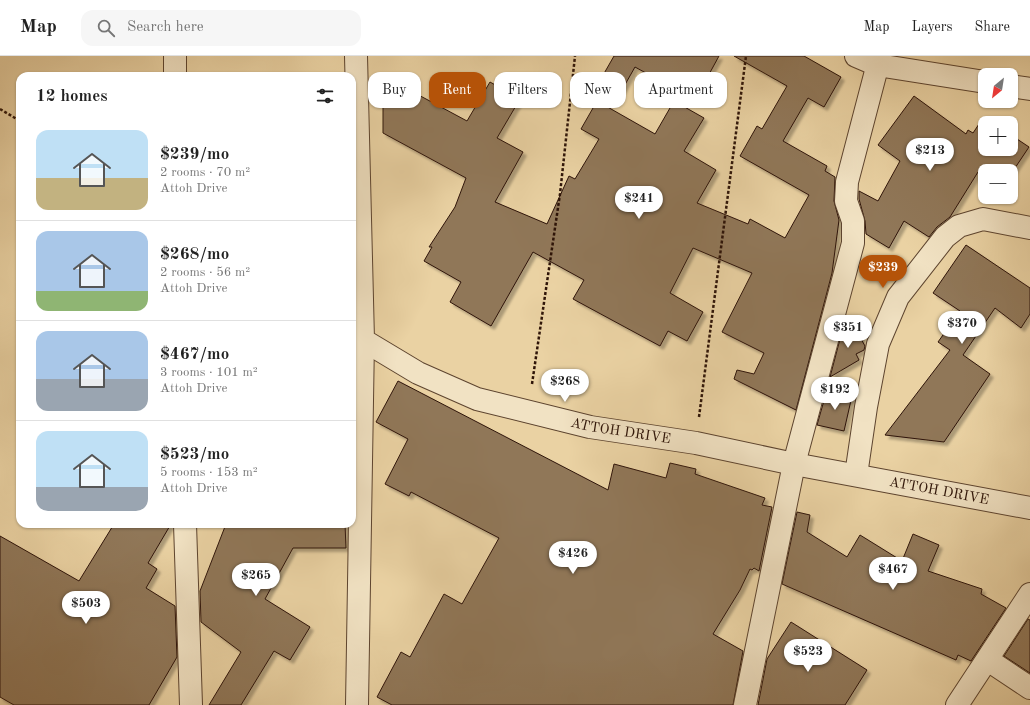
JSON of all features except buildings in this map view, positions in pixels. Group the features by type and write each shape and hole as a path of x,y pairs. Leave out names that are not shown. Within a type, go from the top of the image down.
{"street":[{"path":"175,56 175,72"},
{"path":"356,56 363,340 357,705"},
{"path":"856,56 978,81"},
{"path":"745,705 794,464 853,244 853,221 846,201 847,182 879,60"},
{"path":"1018,87 1030,89"},
{"path":"856,475 866,407 878,344 898,297 945,237 959,226 983,219 1030,228"},
{"name":"ATTOH DRIVE","path":"363,340 418,372 477,399 528,412 590,427 696,442 794,464 1030,508"},
{"path":"185,528 191,705"},
{"path":"957,705 1030,594"},
{"path":"988,660 1030,688"}],"path":[{"path":"528,412 560,194 575,56"},
{"path":"696,442 746,56"},
{"path":"0,109 16,119"}]}
